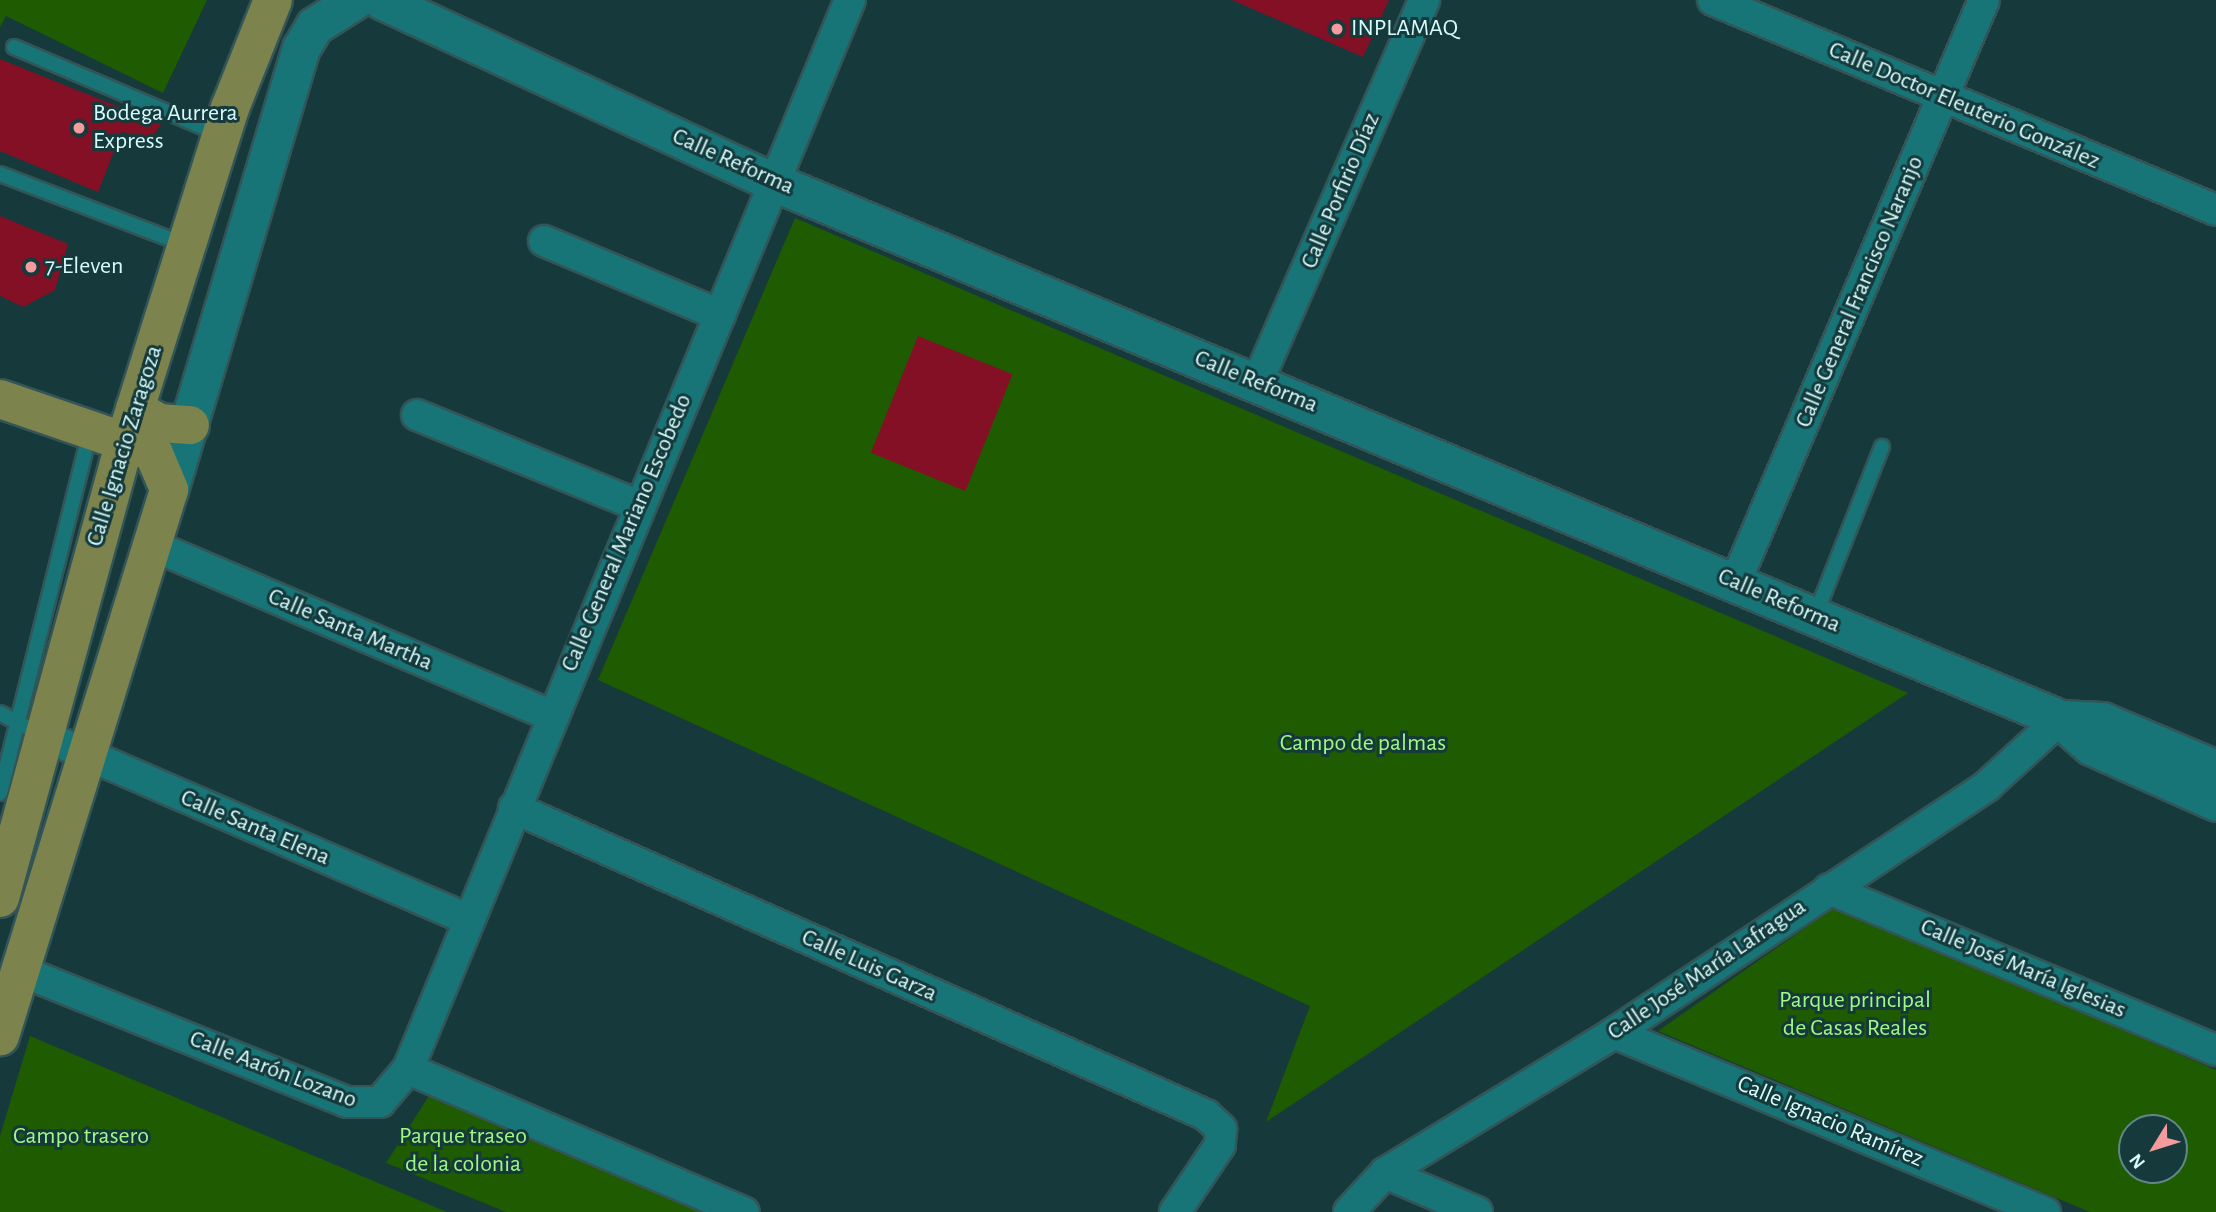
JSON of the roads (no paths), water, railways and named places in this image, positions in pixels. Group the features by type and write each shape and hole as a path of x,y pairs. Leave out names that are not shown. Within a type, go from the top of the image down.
{"main road":[{"name":"Calle Ignacio Zaragoza","path":"0,898 31,730 117,429 187,245 222,136 273,0"},
{"path":"0,400 117,429 153,454 169,490 149,544 0,1036"},
{"path":"117,429 159,423 190,425"}],"street":[{"path":"169,490 301,48 314,26 355,0"},
{"name":"Calle Reforma","path":"381,0 771,181 2060,719 2091,746 2216,802"},
{"name":"Calle General Mariano Escobedo","path":"408,1069 550,715 720,315 771,181 850,0"},
{"name":"Calle Porfirio Díaz","path":"1258,383 1424,0"},
{"name":"Calle Doctor Eleuterio González","path":"1713,0 1943,99 2216,210"},
{"name":"Calle General Francisco Naranjo","path":"1735,583 1984,0"},
{"path":"544,240 720,315"},
{"path":"417,415 637,505"},
{"name":"Calle Santa Martha","path":"149,544 550,715"},
{"path":"2060,719 2102,721 2216,769"},
{"name":"Calle José María Lafragua","path":"1349,1212 1385,1173 1614,1033 1988,785 2060,719"},
{"name":"Calle Santa Elena","path":"31,730 468,919"},
{"name":"Calle Luis Garza","path":"514,808 1206,1115 1221,1129 1220,1145 1175,1212"},
{"name":"Calle José María Iglesias","path":"1829,889 2216,1050"},
{"name":"Calle Aarón Lozano","path":"21,971 347,1102 380,1102 408,1069"},
{"name":"Calle Ignacio Ramírez","path":"1614,1033 2045,1212"},
{"path":"408,1069 744,1212"},
{"path":"1385,1173 1477,1212"}],"lane":[{"path":"14,47 222,136"},
{"path":"0,174 187,245"},
{"path":"1815,616 1882,447"},
{"path":"0,713 31,730 0,793"}],"place":[{"name":"INPLAMAQ","path":"1337,29"},
{"name":"Bodega Aurrera Express","path":"79,128"},
{"name":"7-Eleven","path":"31,267"}],"park label":[{"name":"Campo de palmas","path":"1363,744"},
{"name":"Parque principal de Casas Reales","path":"1855,1015"},
{"name":"Campo trasero","path":"81,1137"},
{"name":"Parque traseo de la colonia","path":"463,1151"}]}
